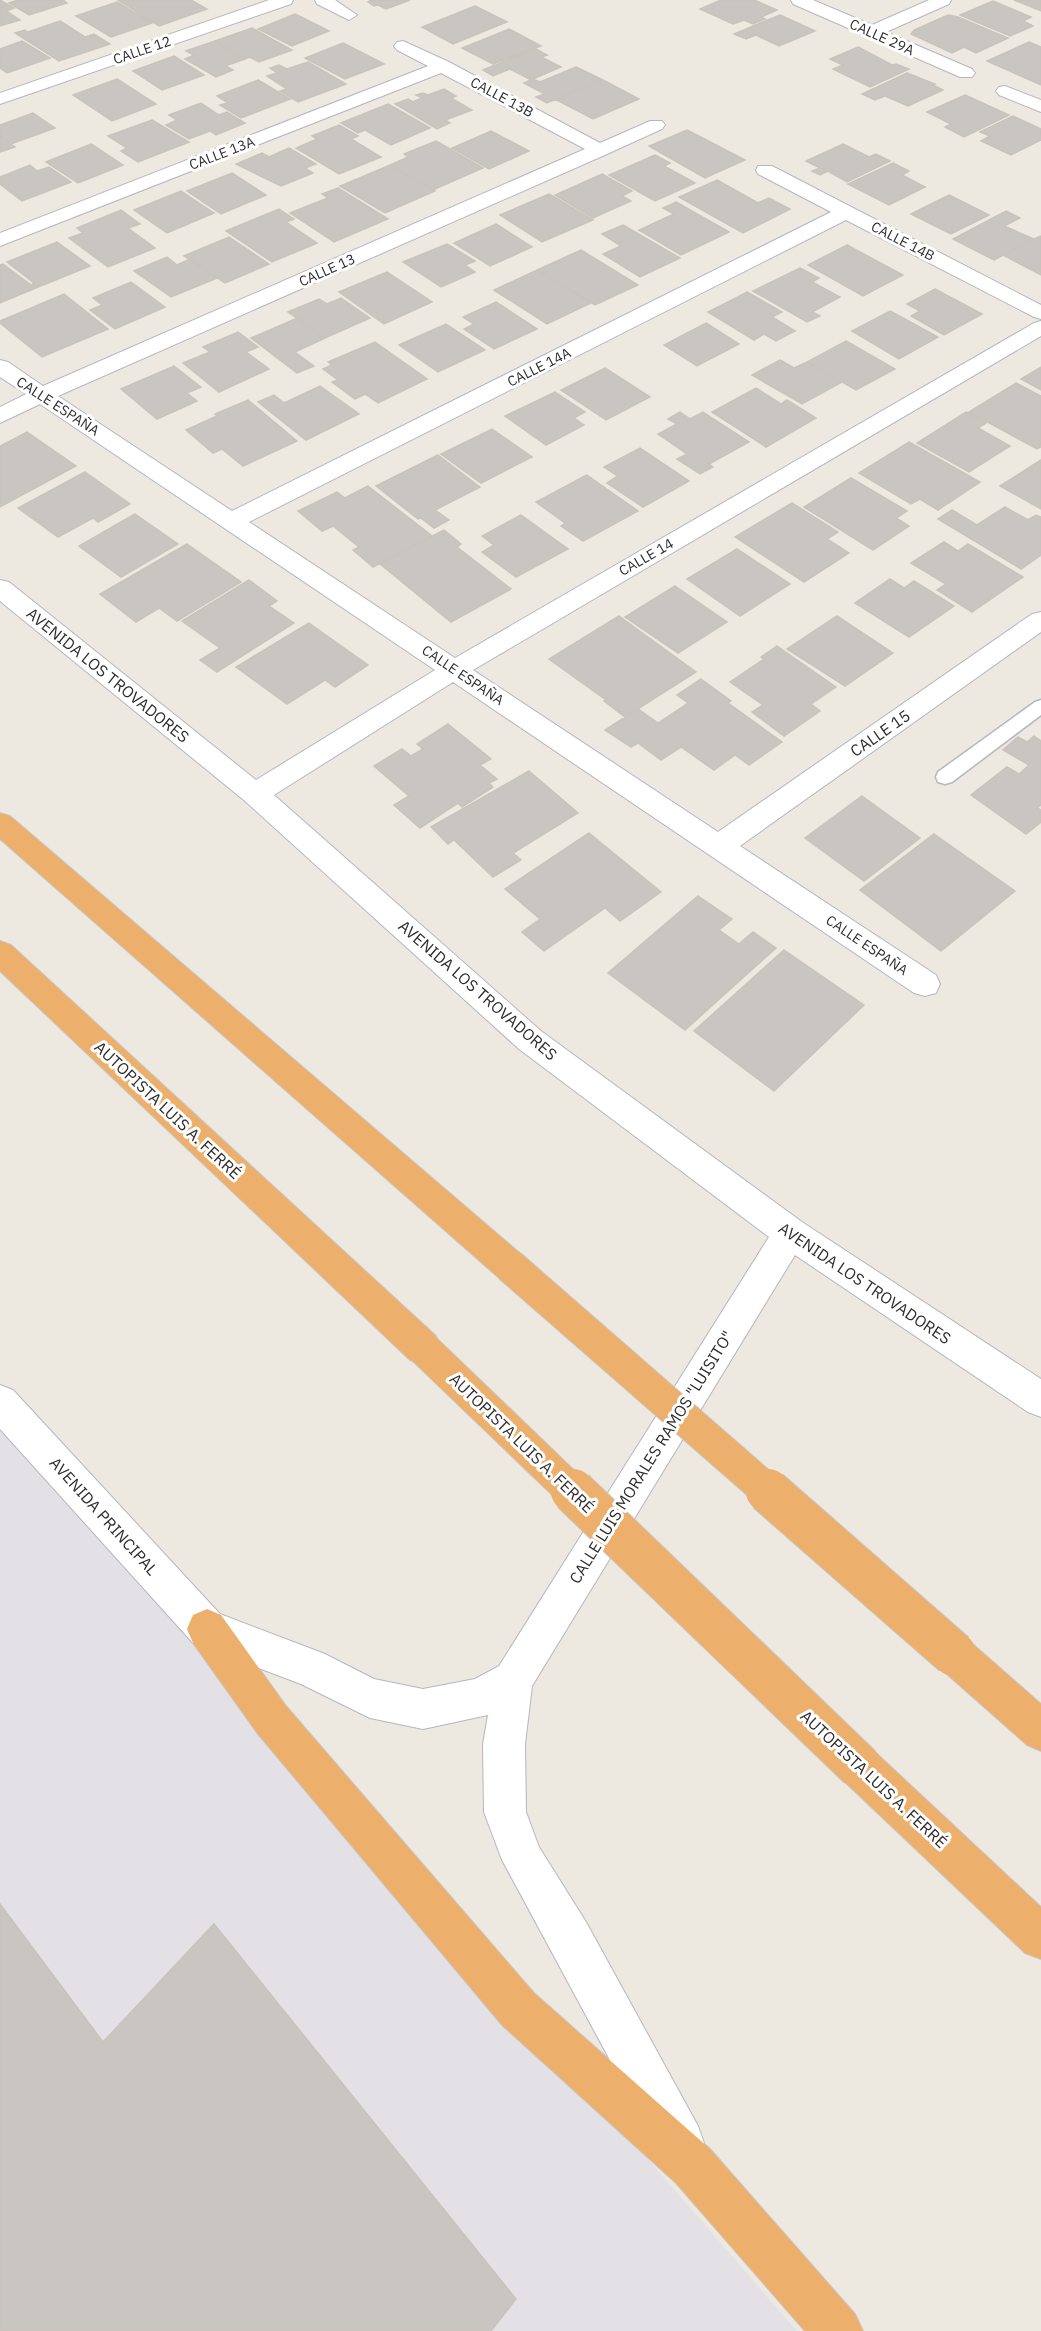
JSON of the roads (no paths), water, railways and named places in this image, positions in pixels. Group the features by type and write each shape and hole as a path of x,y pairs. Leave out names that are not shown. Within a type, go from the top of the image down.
{"highway":[{"path":"0,823 1041,1731"},
{"name":"AUTOPISTA LUIS A. FERRÉ","path":"0,953 423,1348 860,1767 1041,1937"},
{"path":"207,1629 272,1720 518,2009 693,2166 838,2331"}],"street":[{"name":"CALLE 12","path":"0,99 285,0"},
{"path":"322,0 349,15"},
{"name":"CALLE 29A","path":"800,0 966,73"},
{"path":"871,32 943,0"},
{"name":"CALLE 13B","path":"403,46 600,150"},
{"name":"CALLE 13A","path":"0,240 443,66"},
{"path":"1005,92 1041,107"},
{"name":"CALLE 13","path":"0,416 41,395 656,125"},
{"name":"CALLE 14B","path":"765,170 1041,313"},
{"name":"CALLE 14A","path":"231,521 847,212"},
{"name":"CALLE 14","path":"255,794 455,669 1041,327"},
{"name":"CALLE ESPAÑA","path":"0,367 924,984"},
{"name":"AVENIDA LOS TROVADORES","path":"0,588 255,794 530,1040 790,1233 1041,1400"},
{"name":"CALLE 15","path":"719,846 1041,620"},
{"name":"CALLE LUIS MORALES RAMOS \"LUISITO\"","path":"513,1680 790,1233"},
{"name":"AVENIDA PRINCIPAL","path":"0,1402 207,1629"},
{"path":"207,1629 311,1668 370,1698 423,1709 480,1698 513,1680"},
{"path":"513,1680 504,1744 505,1812 523,1860 570,1938 693,2166"}],"lane":[{"path":"945,777 1041,706"}]}
